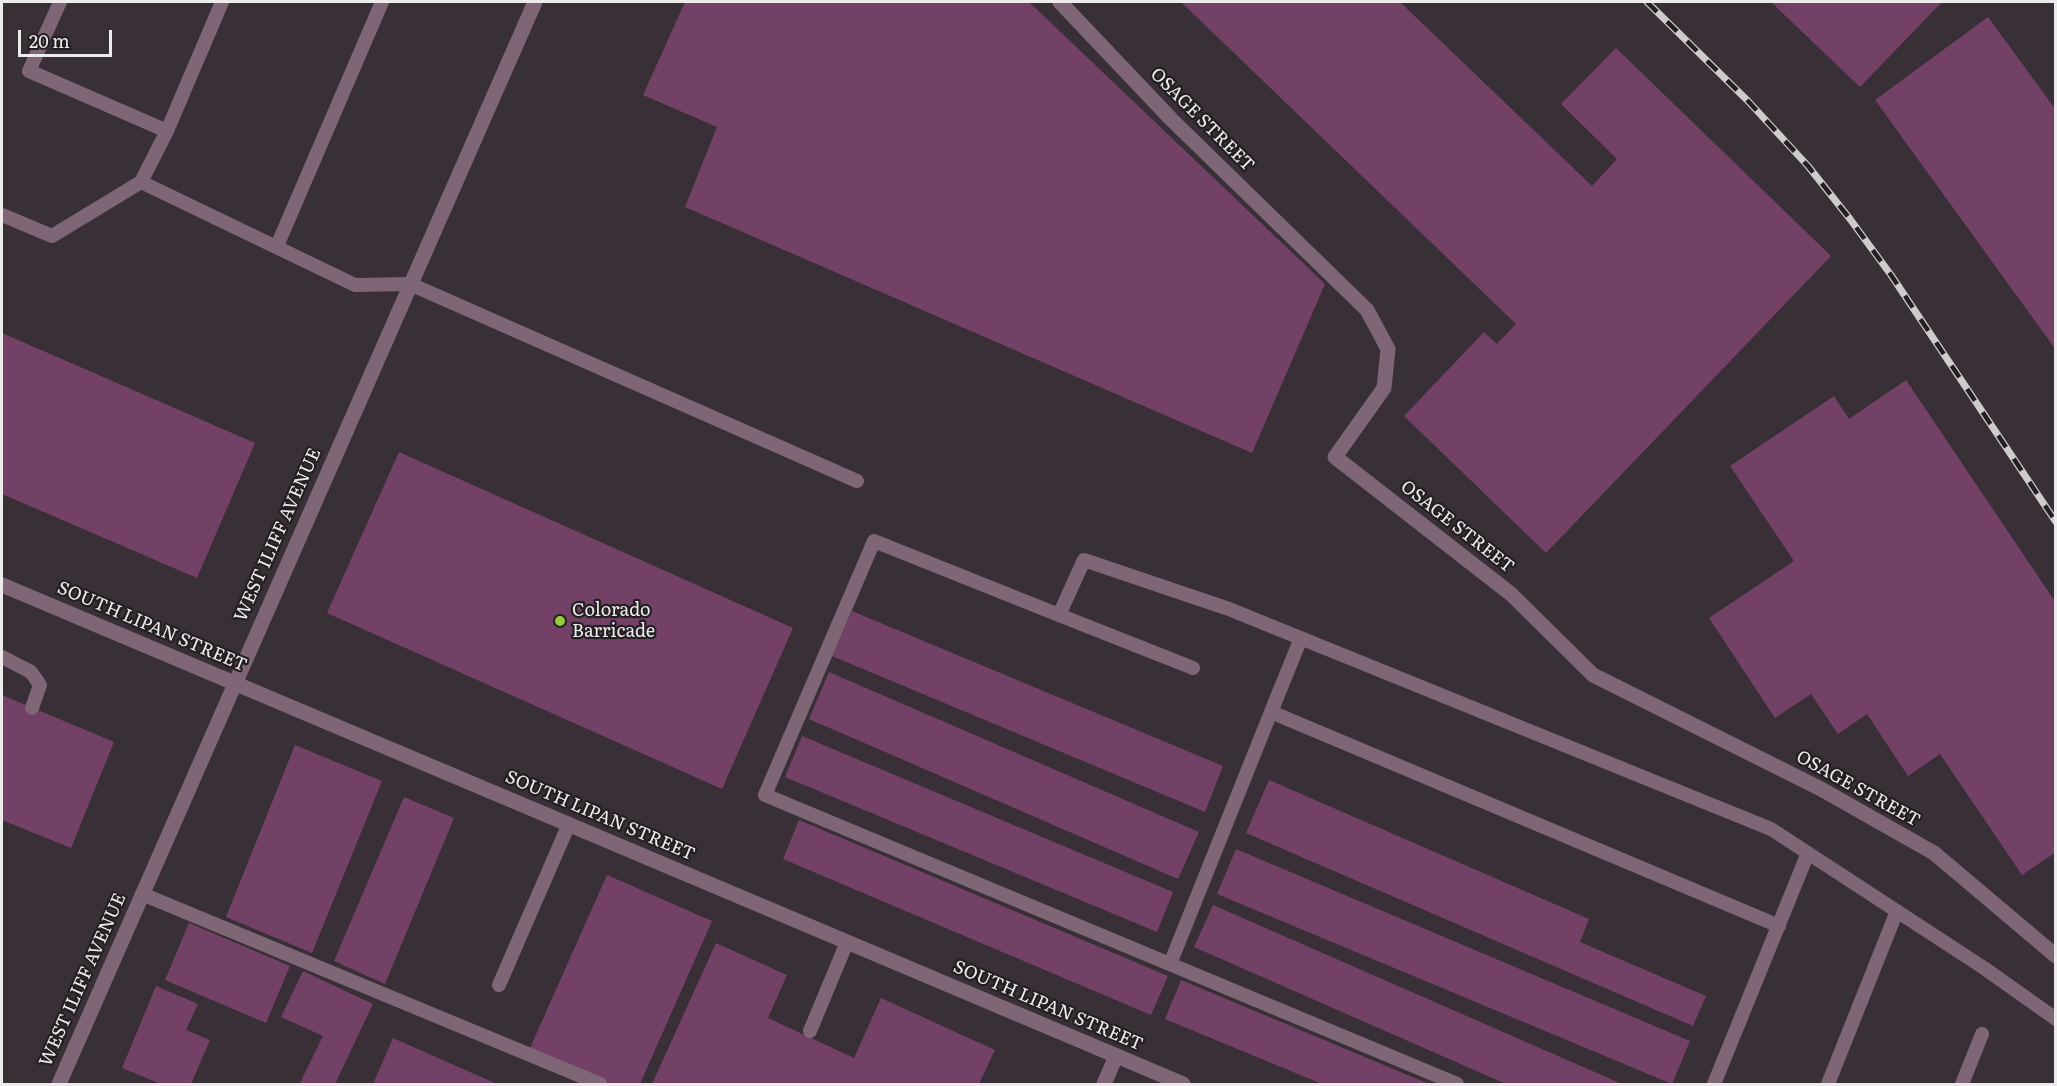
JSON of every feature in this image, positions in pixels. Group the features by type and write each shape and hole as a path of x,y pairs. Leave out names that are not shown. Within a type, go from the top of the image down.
{"street":[{"name":"WEST ILIFF AVENUE","path":"59,1084 536,2"},
{"name":"OSAGE STREET","path":"1060,2 1172,120 1367,310 1388,349 1384,388 1335,457 1511,594 1593,675 1821,789 1934,853 2055,956"},
{"name":"SOUTH LIPAN STREET","path":"2,585 1183,1084"},
{"path":"1104,1084 1116,1056"}],"lane":[{"path":"60,2 29,70 167,131"},
{"path":"2,214 52,236 141,183 167,131 222,2"},
{"path":"277,246 382,2"},
{"path":"141,183 355,285 410,284 857,481"},
{"path":"1193,668 874,541 765,795 1457,1084"},
{"path":"1059,615 1084,560 1228,609 1301,638 1771,829 2055,1018"},
{"path":"1170,964 1301,638"},
{"path":"2,657 31,672 40,685 32,708"},
{"path":"1271,712 1779,926"},
{"path":"499,985 569,824"},
{"path":"1714,1084 1808,853"},
{"path":"142,894 600,1084"},
{"path":"1828,1084 1897,911"},
{"path":"810,1031 847,942"},
{"path":"1962,1084 1982,1034"}],"shaded area":[{"path":"2,2 2055,2 2055,1084 2,1084"}],"building":[{"path":"685,2 1029,2 1325,284 1252,453 685,207 717,127 643,95"},
{"path":"1181,2 1400,2 1592,186 1617,159 1561,104 1616,48 1831,256 1546,553 1404,416 1484,332 1497,344 1516,324"},
{"path":"1771,2 1942,2 1860,87"},
{"path":"1988,17 2056,110 2056,350 1875,100"},
{"path":"2,333 255,443 197,578 2,494"},
{"path":"1906,380 2056,603 2056,852 2022,875 1940,754 1908,776 1867,714 1838,734 1811,694 1775,718 1709,618 1794,561 1730,466 1834,396 1849,419"},
{"name":"Colorado Barricade","path":"399,452 793,628 722,789 327,613"},
{"path":"852,611 1223,766 1205,812 832,656"},
{"path":"829,672 1199,832 1178,879 809,719"},
{"path":"2,695 114,742 71,848 2,820"},
{"path":"802,736 1173,892 1157,932 785,777"},
{"path":"295,745 382,781 312,953 226,917"},
{"path":"1269,780 1589,919 1580,942 1706,996 1693,1026 1246,833"},
{"path":"404,797 454,818 385,984 334,961"},
{"path":"799,820 1168,976 1151,1015 783,859"},
{"path":"1236,849 1690,1041 1672,1084 1217,894"},
{"path":"607,875 712,921 640,1084 611,1084 530,1048"},
{"path":"1213,905 1622,1084 1506,1084 1194,947"},
{"path":"189,923 290,966 266,1023 165,980"},
{"path":"716,943 787,975 768,1018 854,1058 881,998 995,1050 979,1084 652,1084"},
{"path":"303,971 373,1004 335,1084 300,1083 323,1036 281,1017"},
{"path":"1181,980 1429,1084 1322,1084 1165,1019"},
{"path":"156,986 198,1004 186,1030 210,1040 191,1084 161,1084 122,1068"},
{"path":"393,1038 497,1084 373,1084"}],"railway":[{"path":"1647,2 1748,101 1808,166 1850,219 1891,275 2056,522"}],"place":[{"name":"Colorado Barricade","path":"560,621"}]}
